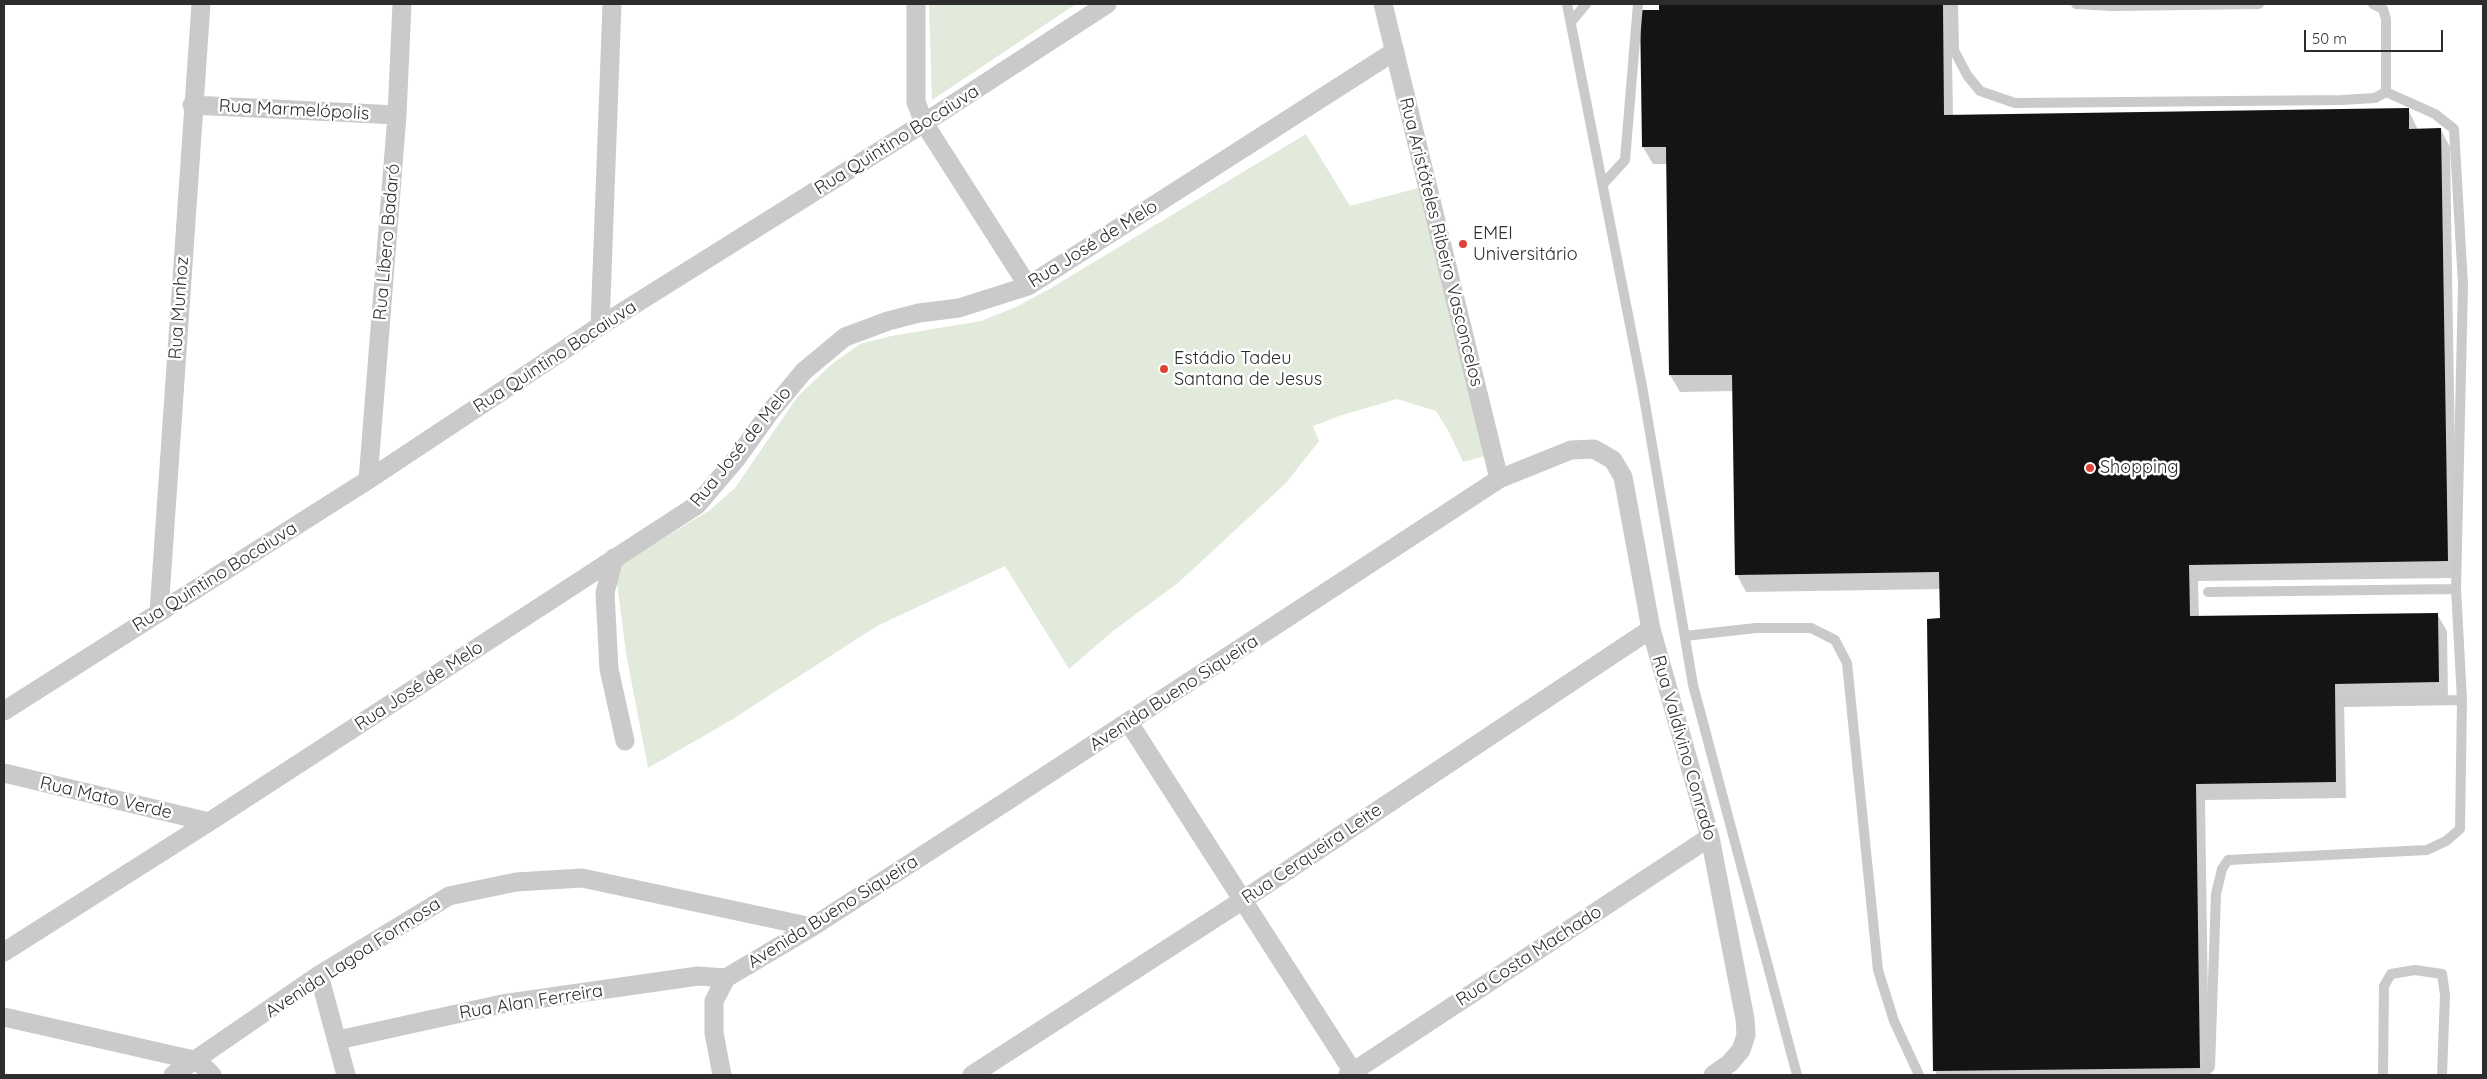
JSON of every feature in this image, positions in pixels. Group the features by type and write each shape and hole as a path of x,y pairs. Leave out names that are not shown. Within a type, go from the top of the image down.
{"street":[{"name":"Rua Munhoz","path":"159,612 192,105 201,4"},
{"name":"Rua Líbero Badaró","path":"368,480 397,115 402,4"},
{"path":"600,326 612,4"},
{"path":"916,4 916,102 924,123 1028,286"},
{"name":"Rua Quintino Bocaiuva","path":"4,711 368,480 600,326 924,123 1107,4"},
{"name":"Rua Aristóteles Ribeiro Vasconcelos","path":"1383,4 1499,479"},
{"name":"Rua José de Melo","path":"4,952 209,822 697,505 737,458 770,412 804,371 845,338 888,321 919,313 959,308 1028,286 1395,51"},
{"name":"Rua Marmelópolis","path":"192,105 397,115"},
{"name":"Avenida Bueno Siqueira","path":"726,978 812,927 1129,723 1499,479 1571,450 1594,449 1613,460 1623,477"},
{"name":"Rua Valdivino Conrado","path":"1623,477 1651,629 1710,837 1745,1020 1746,1035 1741,1050 1730,1063 1712,1075"},
{"path":"614,558 605,593 608,669 625,741"},
{"name":"Rua Cerqueira Leite","path":"972,1075 1243,900 1651,629"},
{"path":"1129,723 1352,1074"},
{"name":"Rua Mato Verde","path":"4,773 209,822"},
{"name":"Rua Costa Machado","path":"1352,1074 1710,837"},
{"name":"Avenida Lagoa Formosa","path":"173,1075 198,1060 319,975 449,896 516,882 582,878 812,927"},
{"path":"319,975 346,1075"},
{"name":"Rua Alan Ferreira","path":"338,1040 502,1004 698,976 726,978"},
{"path":"722,1075 714,1033 714,1001 726,978"},
{"path":"4,1018 198,1060 212,1075"}],"lane":[{"path":"1567,4 1642,386 1693,685 1798,1075"},
{"path":"1571,22 1586,4"},
{"path":"1603,184 1626,160 1638,4"},
{"path":"1953,4 1954,50 1967,75 1980,91 2015,103 2342,100 2375,98 2386,92"},
{"path":"2076,4 2259,4"},
{"path":"2380,5 2386,19 2386,92"},
{"path":"2202,1075 2210,1067 2216,894 2222,869 2228,860 2427,850 2446,841 2460,829 2462,700 2456,589 2463,285 2454,129 2435,114 2386,92"},
{"path":"2208,592 2456,589"},
{"path":"1685,636 1756,628 1811,628 1835,640 1847,663 1878,970 1894,1021 1920,1075"},
{"path":"2342,702 2462,700"},
{"path":"2383,1075 2384,986 2391,974 2415,970 2442,974 2445,995 2442,1075"}],"green space":[{"path":"929,4 1076,4 932,100"},
{"path":"1306,134 1350,206 1418,188 1485,456 1463,462 1449,432 1436,411 1397,399 1339,416 1313,426 1319,441 1286,483 1178,583 1113,631 1069,669 1005,566 877,626 728,722 648,768 626,653 615,568 710,510 735,488 798,396 832,364 860,344 891,336 981,321 1016,307 1051,288"}],"building":[{"name":"Shopping","path":"1659,4 1943,4 1944,115 2409,108 2409,129 2441,128 2448,561 2189,565 2190,616 2438,613 2439,682 2335,684 2336,782 2196,784 2200,1068 1933,1071 1927,619 1940,618 1939,572 1735,575 1732,375 1669,375 1666,147 1642,147 1640,10 1659,10"}],"place":[{"name":"EMEI Universitário","path":"1463,244"},
{"name":"Estádio Tadeu Santana de Jesus","path":"1164,369"},
{"name":"Shopping","path":"2090,468"}]}
